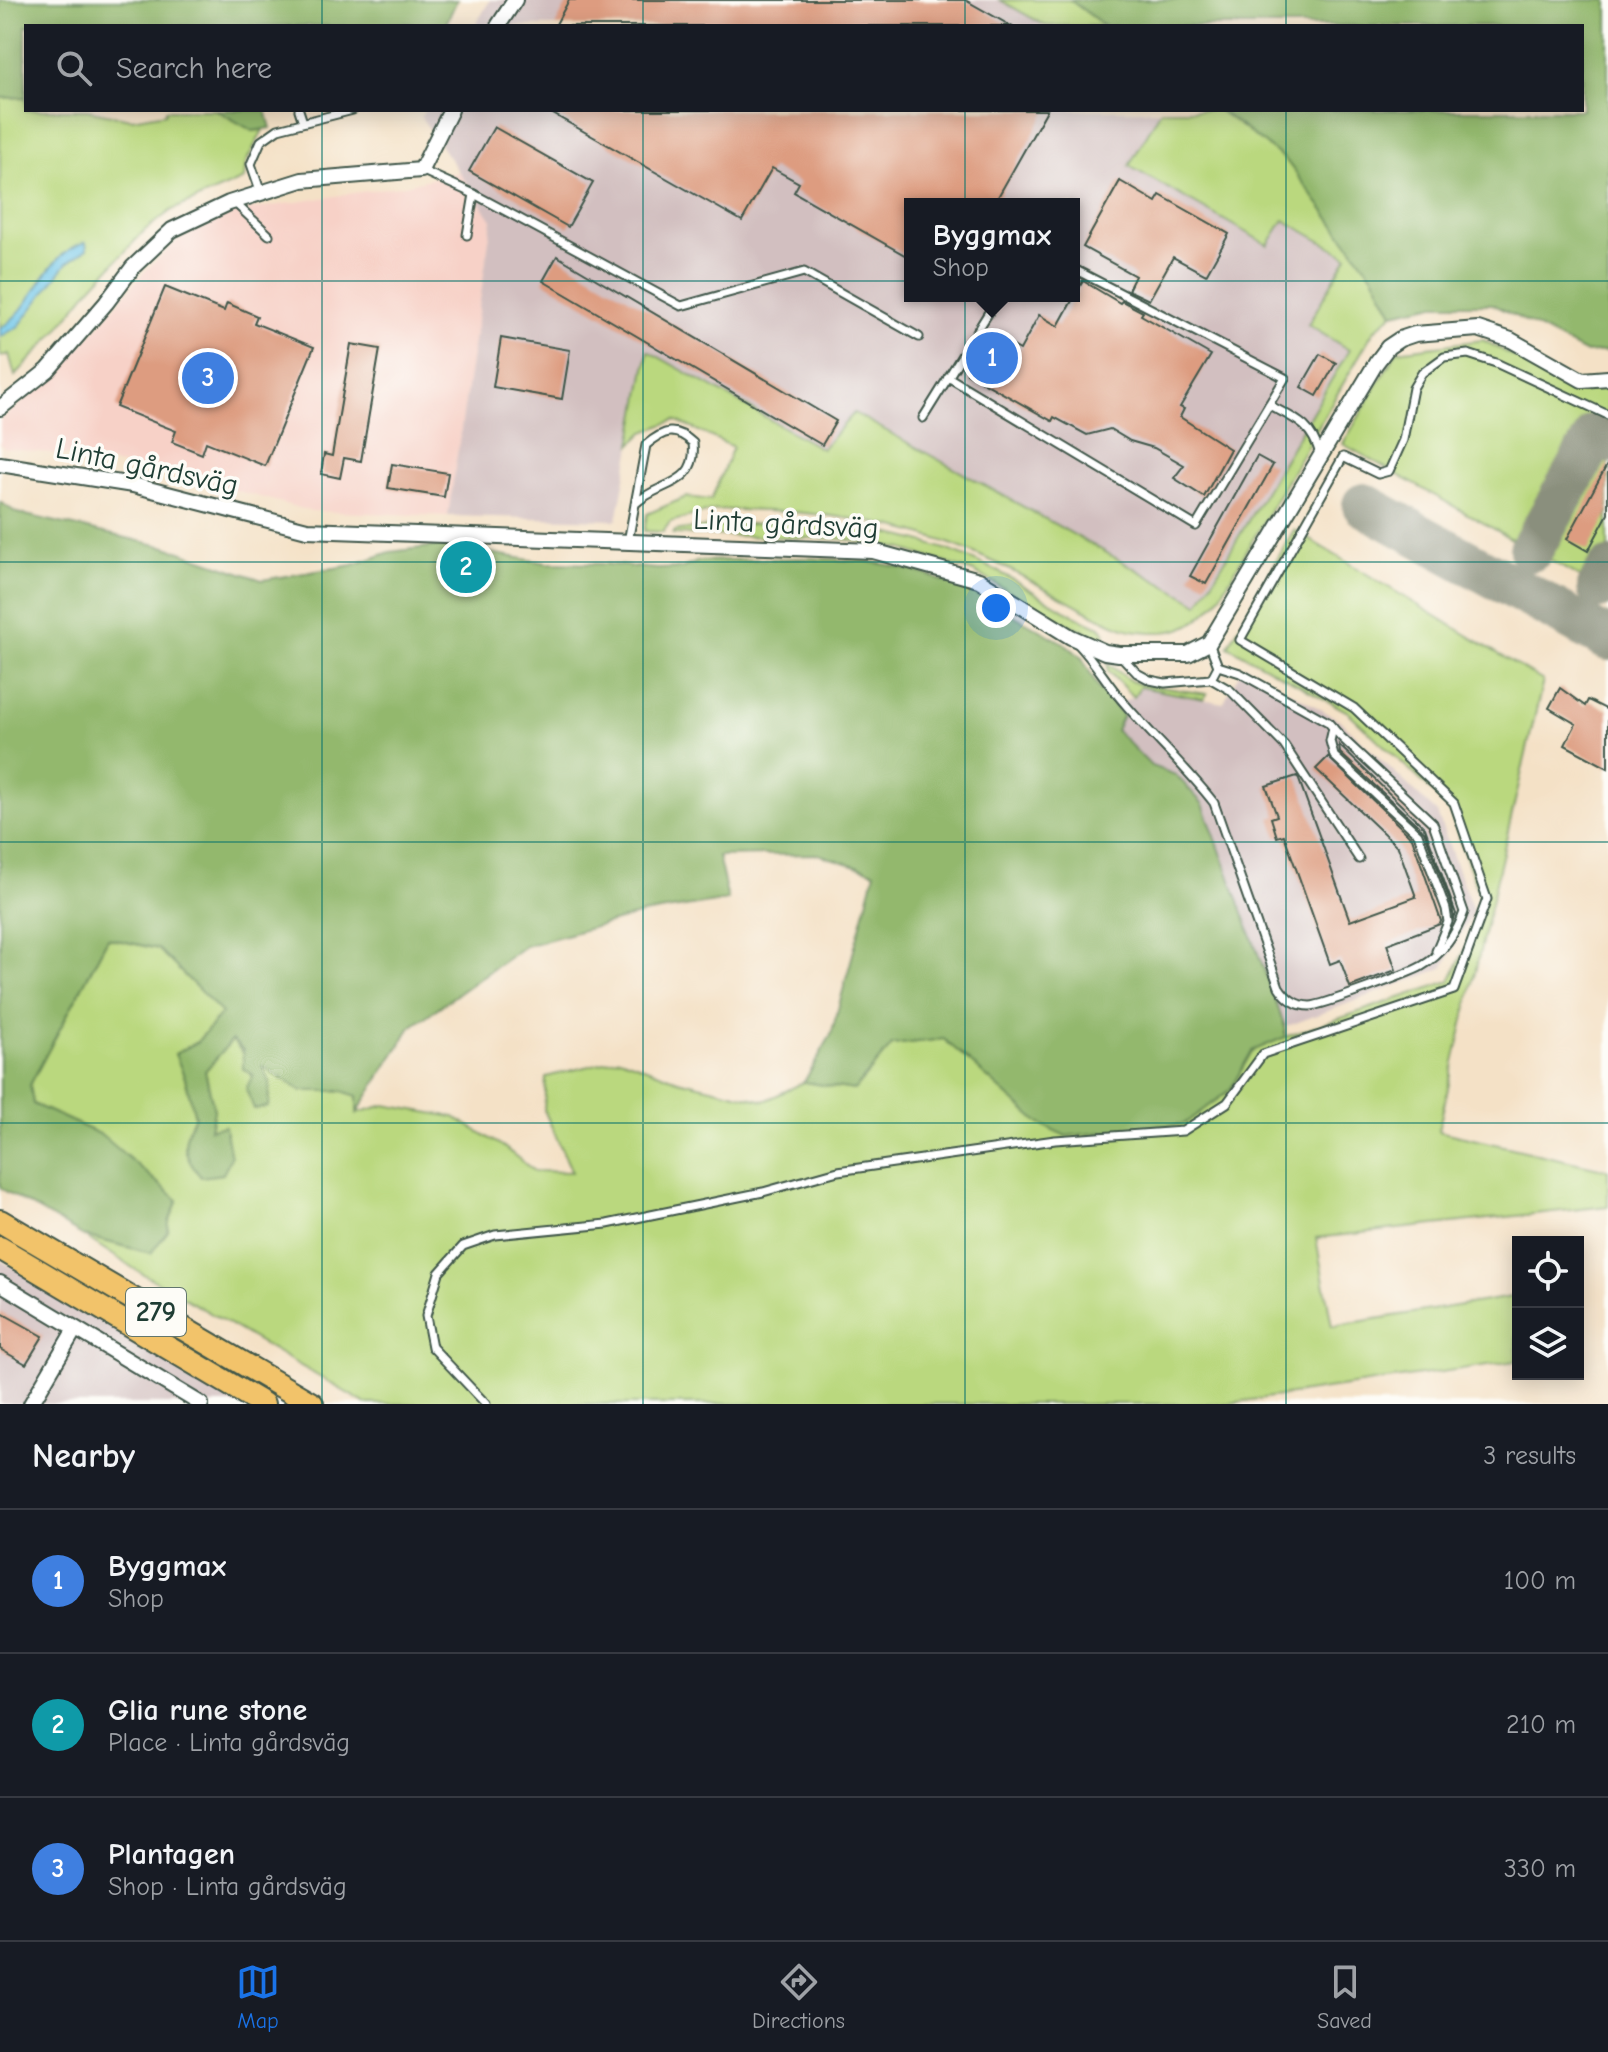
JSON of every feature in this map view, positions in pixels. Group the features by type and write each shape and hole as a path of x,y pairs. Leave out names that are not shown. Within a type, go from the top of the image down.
{"main road":[{"name":"279","path":"0,1221 312,1404"},
{"name":"279","path":"0,1248 263,1404"}],"street":[{"path":"499,24 515,0"},
{"path":"0,408 48,370 133,267 172,230 233,201 302,180 421,170 450,112"},
{"path":"1209,643 1388,347 1400,339 1415,334 1478,329 1511,340 1582,380 1608,378"},
{"name":"Linta gårdsväg","path":"0,464 133,485 307,530 873,551 979,580 1071,637 1105,652 1188,654 1209,643"},
{"path":"0,1283 201,1404"},
{"path":"31,1404 75,1329"}],"lane":[{"path":"300,112 303,122"},
{"path":"261,193 251,164 261,141 278,129 336,112"},
{"path":"421,170 474,194 681,306 804,272 919,337"},
{"path":"467,235 474,194"},
{"path":"233,201 269,235"},
{"path":"948,377 1196,526 1285,378 1080,272"},
{"path":"923,418 995,302"},
{"path":"486,1404 432,1347 426,1316 439,1273 463,1246 495,1235 607,1224 763,1192 838,1171 1055,1140 1183,1131 1227,1103 1263,1054 1454,990 1487,899 1454,803 1354,708 1240,640 1343,457 1378,474 1389,471 1403,440 1413,388 1422,373 1444,357 1468,354 1496,363 1608,415"},
{"path":"1269,405 1305,424 1321,456"},
{"path":"628,542 635,504 646,445 657,435 672,431 683,433 693,443 694,454 685,475 635,504"},
{"path":"1071,637 1214,803 1279,987 1286,997 1294,1003 1314,1007 1424,966 1457,930 1464,912 1433,823 1328,722 1240,673 1218,666"},
{"path":"1209,643 1218,666 1211,679"},
{"path":"1119,654 1137,673 1150,680 1165,683 1211,679 1230,690 1284,745 1359,859"},
{"path":"1333,728 1330,741 1334,756 1418,834 1448,922 1434,957"}],"shaded area":[{"path":"490,0 1000,0 1042,24 476,24"},
{"path":"424,112 1160,112 1129,166 1269,244 1283,220 1347,256 1349,349 1199,604 855,413 822,450 649,352 617,520 448,516 492,220 421,117"},
{"path":"459,172 492,219 448,516 311,511 191,478 73,456 4,448 0,444 0,420 55,377 143,273 177,241 234,212 405,185"},
{"path":"1244,665 1341,721 1437,813 1473,911 1443,968 1285,1027 1203,804 1176,775 1151,766 1116,730 1123,715 1111,706 1133,697 1140,687 1223,703"},
{"path":"0,1260 244,1404 0,1404"}],"green space":[{"path":"0,0 457,0 446,24 24,24 24,97 0,98"},
{"path":"1000,0 1070,0 1102,24 1042,24"},
{"path":"1070,0 1608,0 1608,351 1586,353 1492,304 1436,304 1393,313 1373,276 1285,159 1222,112 1584,112 1584,24 1102,24"},
{"path":"24,97 24,112 97,112 131,119 166,112 220,112 253,131 263,130 246,162 244,179 172,210 145,230 15,376 9,354 0,357 0,98"},
{"path":"220,112 267,112 271,128 253,131"},
{"path":"1160,112 1222,112 1285,159 1373,276 1393,313 1373,332 1218,600 1199,619 1170,631 1126,629 969,551 913,532 855,519 796,512 718,510 670,522 663,532 644,531 647,514 686,497 711,500 733,447 675,420 644,432 631,445 648,351 822,449 854,413 1199,604 1349,350 1308,325 1347,256 1284,220 1268,245 1129,166"},
{"path":"1483,340 1581,392 1608,387 1608,593 1343,444 1397,351"},
{"path":"0,502 17,513 166,547 262,580 353,565 390,552 445,545 547,563 657,569 682,568 699,561 804,558 866,561 925,574 974,593 1067,645 1082,658 1099,689 1123,715 1116,730 1151,766 1176,775 1203,804 1285,1027 1285,1037 1252,1051 1230,1090 1184,1124 1066,1136 1040,1124 944,1039 892,1045 854,1090 804,1082 831,1035 875,872 818,854 718,856 728,900 642,914 525,946 411,1027 357,1113 357,1096 342,1091 302,1091 262,1066 270,1083 268,1107 254,1109 246,1089 253,1075 243,1069 243,1050 232,1040 205,1071 214,1110 210,1129 225,1126 231,1157 223,1174 201,1177 185,1147 195,1116 175,1054 197,1042 222,1013 158,949 108,938 30,1085 33,1104 102,1135 178,1200 168,1231 151,1253 84,1236 0,1188"},
{"path":"776,522 862,529 943,548 997,571 1100,627 1105,633 1105,640 1068,624 974,572 903,549 842,539 673,534 687,529"},
{"path":"1294,530 1543,681 1438,1131 1608,1170 1608,1206 1316,1238 1332,1326 1512,1297 1512,1362 1224,1404 366,1404 133,1268 84,1236 151,1253 102,1135 33,1104 30,1085 108,938 158,949 223,1013 197,1042 175,1054 195,1116 187,1133 185,1148 201,1176 214,1110 205,1071 232,1040 248,1064 255,1109 268,1106 270,1083 260,1064 302,1091 343,1091 357,1096 357,1113 385,1105 454,1117 504,1147 534,1171 572,1172 544,1110 546,1077 620,1058 678,1080 765,1101 804,1082 853,1090 892,1045 944,1039 1040,1124 1230,1090 1252,1051 1450,981 1484,909 1448,806 1348,712 1228,646"},
{"path":"1108,664 1139,684 1207,694 1204,699 1140,687 1133,697 1108,671"}],"water":[{"path":"86,242 87,249 67,263 19,326 0,337 0,328 23,308 49,269 71,248"}],"building":[{"path":"569,0 965,0 1007,24 556,24"},
{"path":"550,112 1046,112 997,198 904,198 904,255 794,192 799,183 772,168 742,221"},
{"path":"494,127 593,183 568,227 469,171"},
{"path":"1120,181 1156,202 1160,195 1229,234 1206,275 1173,257 1149,300 1128,290 1135,276 1083,247"},
{"path":"557,256 836,421 822,445 543,281"},
{"path":"1083,281 1120,303 1122,301 1211,355 1180,407 1184,409 1180,417 1230,449 1204,497 1174,478 1184,465 1154,448 1130,441 1110,429 1087,435 1054,417 1052,421 967,373 990,333 1020,350 1039,315 1058,326 1071,302 1080,302"},
{"path":"165,287 224,311 227,303 257,316 254,323 314,347 265,466 206,442 202,454 172,442 176,431 116,407"},
{"path":"501,338 570,350 562,399 493,387"},
{"path":"351,344 380,349 361,461 344,458 340,478 321,474 324,454 332,456"},
{"path":"1320,354 1336,363 1317,396 1301,387"},
{"path":"1257,456 1273,465 1206,584 1190,576"},
{"path":"1608,463 1608,514 1588,551 1567,539"},
{"path":"392,464 448,473 444,497 388,488"},
{"path":"1560,688 1585,706 1588,700 1608,710 1608,768 1565,745 1576,724 1549,708"},
{"path":"1339,745 1425,828 1456,914 1454,919 1424,831 1340,753"},
{"path":"1328,757 1412,838 1441,921 1387,944 1396,970 1350,987 1340,960 1330,964 1284,835 1277,837 1271,818 1277,816 1266,786 1297,776 1350,921 1416,897 1398,847 1316,769"},
{"path":"0,1312 43,1336 26,1364 0,1349"}],"taxiway":[{"path":"1531,550 1597,434 1608,441"},
{"path":"1364,505 1608,639"},
{"path":"1599,587 1608,570"}],"place":[{"name":"Byggmax","path":"992,358"},
{"name":"Plantagen","path":"208,378"},
{"name":"Glia rune stone","path":"466,567"}]}
